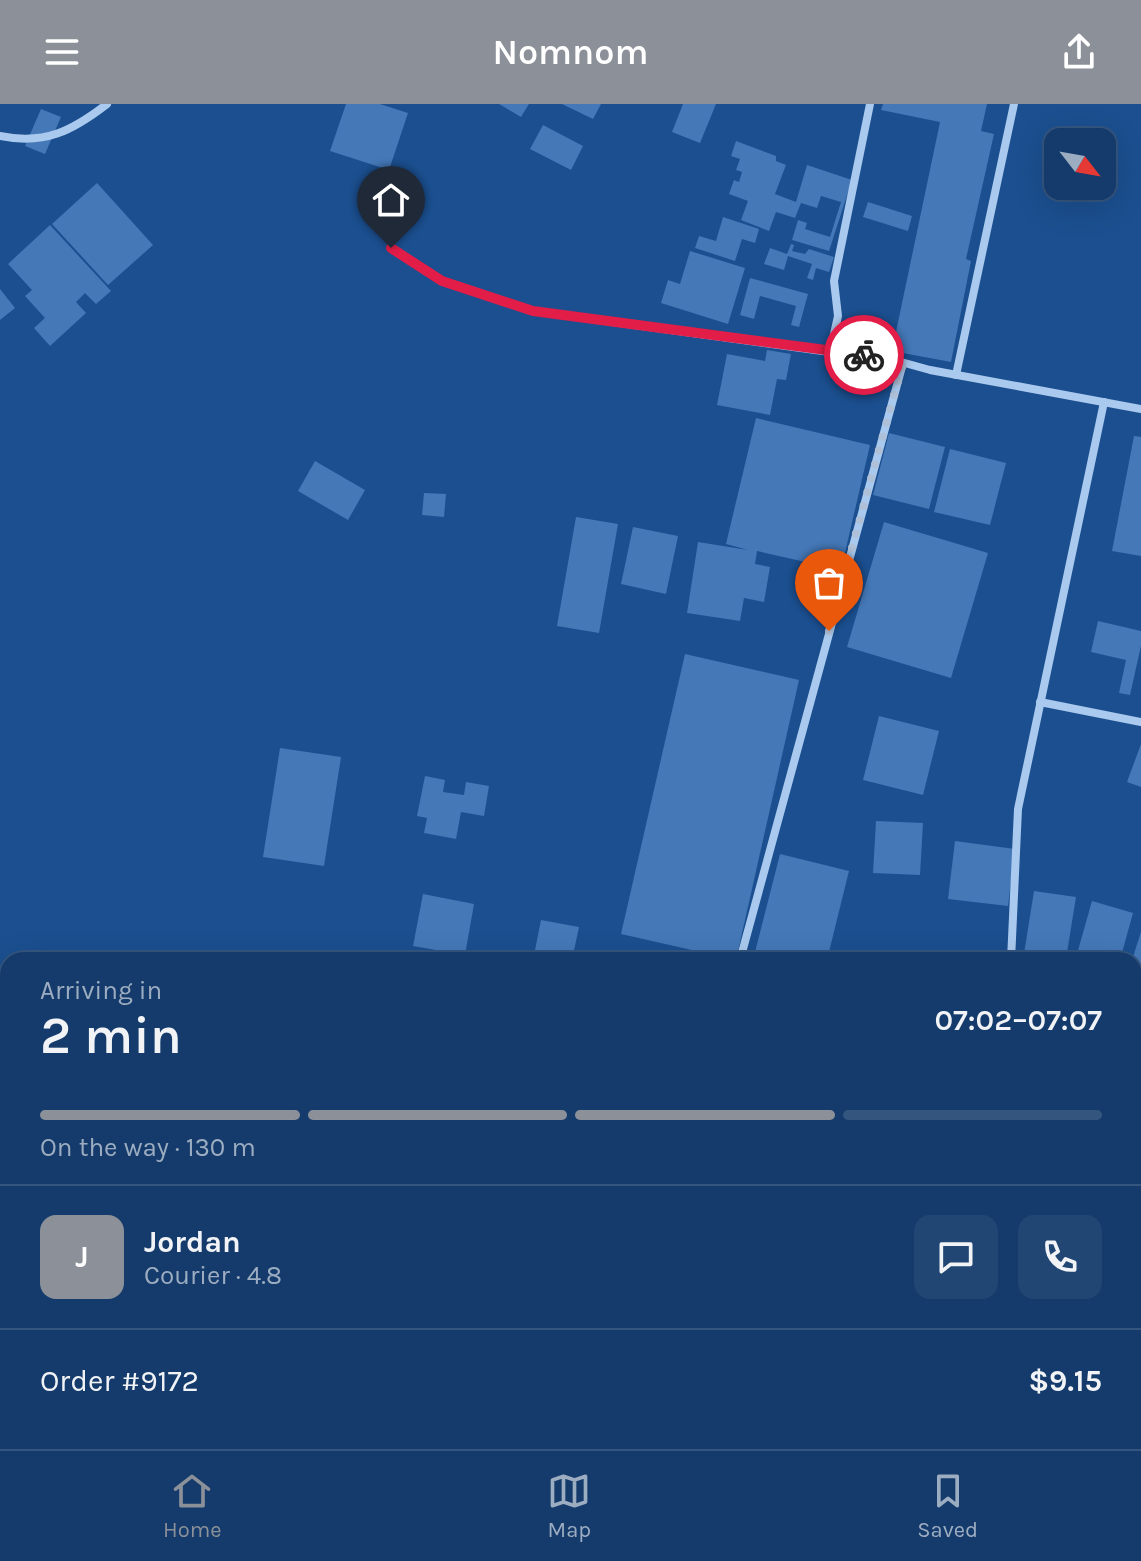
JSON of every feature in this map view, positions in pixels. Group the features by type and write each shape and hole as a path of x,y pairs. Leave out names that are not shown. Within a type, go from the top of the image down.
{"street":[{"path":"0,136 38,140 83,122 107,104"},
{"path":"830,352 838,316 834,281 870,104"},
{"path":"956,375 1014,104"},
{"path":"391,248 442,281 533,311 883,357 956,375 1141,409"},
{"path":"742,952 903,363"},
{"path":"1011,952 1018,809 1104,402"},
{"path":"1040,702 1141,722"}],"building":[{"path":"346,104 380,104 408,113 389,170 330,151"},
{"path":"499,104 529,104 521,117"},
{"path":"562,104 601,104 593,119"},
{"path":"683,104 716,104 700,143 672,132"},
{"path":"883,104 987,104 981,131 994,134 966,259 971,261 951,362 892,351 940,122 881,110"},
{"path":"41,109 61,117 45,154 25,146"},
{"path":"543,125 583,146 571,170 530,149"},
{"path":"736,141 776,156 776,161 786,165 775,194 796,202 807,165 852,180 829,251 792,240 798,220 807,223 805,229 830,237 841,202 821,196 817,208 801,203 795,218 776,212 769,231 741,220 748,201 729,194 734,180 739,182 742,172 736,170 740,159 731,156"},
{"path":"97,183 153,245 108,285 52,224"},
{"path":"868,202 912,216 908,231 863,217"},
{"path":"723,217 759,229 755,243 742,239 735,261 695,248 699,236 716,241"},
{"path":"50,225 111,291 96,304 85,293 76,302 86,313 50,346 34,328 45,318 25,296 32,290 8,264"},
{"path":"791,244 794,245 792,251 805,254 809,249 834,257 829,272 816,268 813,280 807,278 812,264 788,256 784,270 764,264 770,248 787,254"},
{"path":"690,251 745,268 728,324 661,303 668,280 680,284"},
{"path":"750,278 808,294 799,327 791,325 796,306 760,296 754,319 740,315"},
{"path":"0,289 15,308 0,320"},
{"path":"767,350 791,354 786,380 777,379 770,415 717,405 727,354 765,361"},
{"path":"756,418 870,445 841,570 757,551 755,564 770,567 764,602 744,598 740,621 687,613 698,542 748,550 726,544"},
{"path":"889,433 945,447 929,509 873,495"},
{"path":"1134,436 1141,437 1141,556 1112,551"},
{"path":"950,449 1006,463 990,525 934,512"},
{"path":"315,461 365,490 348,520 298,491"},
{"path":"424,493 446,494 444,517 422,515"},
{"path":"576,517 618,524 599,633 557,626"},
{"path":"884,522 988,553 951,678 847,647"},
{"path":"633,527 678,536 666,594 621,584"},
{"path":"1098,621 1141,631 1141,646 1130,695 1119,693 1126,660 1091,652"},
{"path":"685,654 799,680 738,952 701,952 621,934"},
{"path":"879,716 939,731 923,795 863,780"},
{"path":"1141,744 1141,787 1127,782"},
{"path":"280,748 341,757 324,866 263,857"},
{"path":"425,776 445,780 443,792 464,795 466,782 489,786 484,816 461,812 456,839 424,833 427,818 417,816"},
{"path":"876,821 923,823 920,875 873,873"},
{"path":"955,841 1015,849 1008,906 948,899"},
{"path":"780,854 849,871 829,952 755,952"},
{"path":"1034,891 1076,897 1067,952 1024,952"},
{"path":"423,894 474,904 466,952 413,946"},
{"path":"1092,901 1133,913 1122,952 1078,952"},
{"path":"541,920 579,927 574,952 535,952"},
{"path":"1141,932 1141,952 1135,952"}],"way so far":[{"path":"829,631 903,363 864,355"}],"route":[{"path":"391,248 442,281 533,311 864,355"}]}
